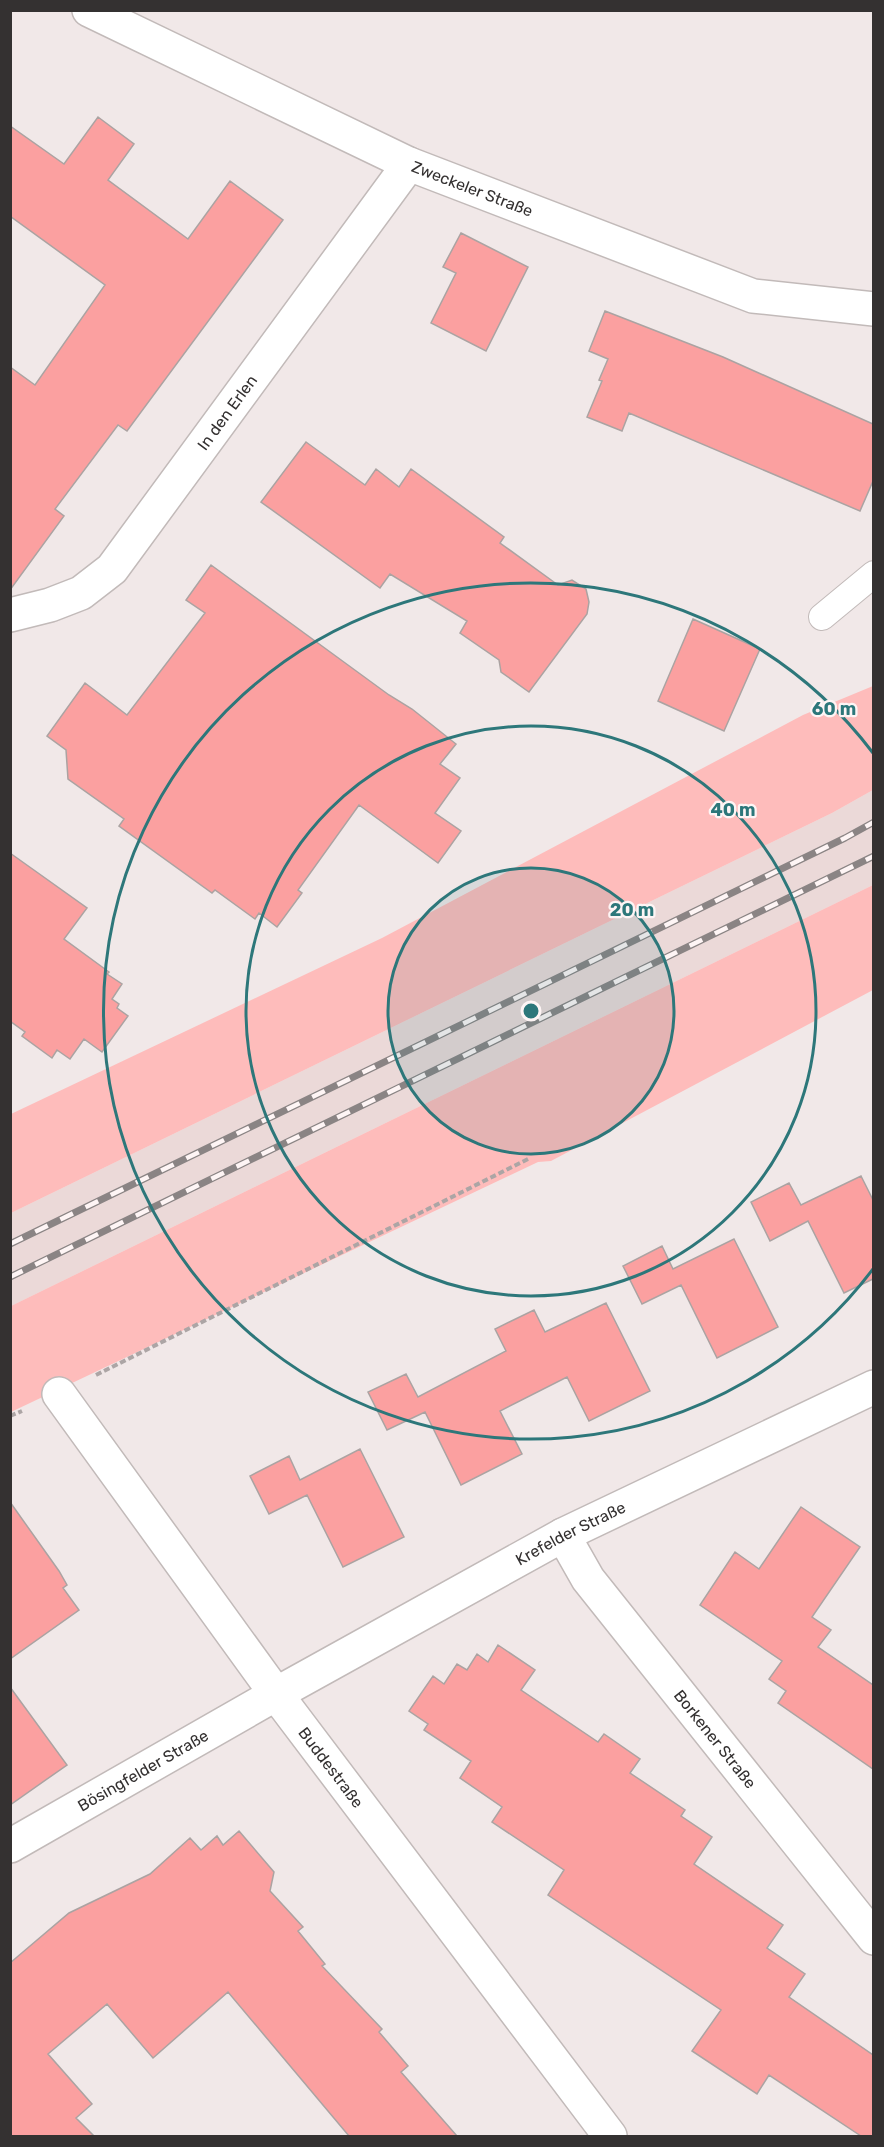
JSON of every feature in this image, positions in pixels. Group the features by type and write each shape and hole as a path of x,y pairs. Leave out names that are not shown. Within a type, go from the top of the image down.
{"street":[{"name":"Zweckeler Straße","path":"89,10 409,164 753,296 873,309"},
{"name":"In den Erlen","path":"10,615 81,594 112,569 409,164"},
{"name":"Krefelder Straße","path":"276,1694 563,1535 873,1387"},
{"name":"Buddestraße","path":"59,1394 276,1694 610,2136"},
{"name":"Borkener Straße","path":"563,1535 588,1579 873,1938"},
{"name":"Bösingfelder Straße","path":"10,1846 276,1694"}],"lane":[{"path":"822,617 873,574"}],"path":[{"path":"10,1416 59,1394 530,1158"}],"shaded area":[{"path":"873,686 873,790 832,813 11,1213 11,1114 382,938 803,715"},
{"path":"873,790 873,885 11,1306 11,1213 832,813"},
{"path":"873,885 873,990 551,1161 538,1162 11,1412 11,1306"}],"building":[{"path":"98,117 134,144 108,180 188,239 230,181 283,220 127,431 118,425 55,509 64,516 10,590 10,367 35,385 105,285 10,216 10,126 64,164"},
{"path":"461,233 528,267 486,351 431,323 456,273 443,267"},
{"path":"605,311 723,357 873,424 873,481 860,511 629,413 622,431 587,417 602,381 599,380 608,359 589,351"},
{"path":"306,442 365,485 376,469 399,487 411,469 504,537 500,543 558,585 572,580 586,589 589,602 587,614 529,692 501,672 499,660 460,633 467,621 390,574 380,588 261,502"},
{"path":"211,565 389,695 412,709 456,744 440,764 460,778 435,813 461,831 438,863 359,805 298,890 302,893 277,927 259,913 255,919 215,890 212,893 119,826 124,819 68,779 66,750 47,736 85,683 127,715 205,613 186,600"},
{"path":"693,619 760,649 724,731 658,701"},
{"path":"10,853 87,908 64,939 122,984 112,999 119,1004 117,1008 128,1016 102,1052 84,1039 70,1059 57,1050 52,1058 22,1036 25,1032 10,1021"},
{"path":"861,1176 873,1200 873,1279 844,1293 808,1221 770,1241 751,1202 789,1183 801,1205"},
{"path":"734,1239 778,1327 717,1358 681,1285 642,1304 623,1266 662,1246 673,1269"},
{"path":"606,1303 650,1391 589,1421 567,1377 500,1411 522,1454 461,1485 425,1412 387,1430 368,1392 406,1374 418,1397 506,1351 495,1329 534,1310 545,1332"},
{"path":"360,1449 404,1537 343,1567 307,1495 269,1514 250,1476 289,1456 300,1480"},
{"path":"10,1502 59,1571 67,1585 63,1588 79,1610 10,1659"},
{"path":"801,1507 860,1547 812,1617 831,1630 818,1647 873,1685 873,1769 778,1703 786,1691 769,1679 782,1661 700,1605 735,1552 759,1569"},
{"path":"498,1645 535,1670 521,1690 598,1742 604,1734 640,1759 630,1773 685,1810 681,1816 712,1837 694,1864 783,1925 767,1948 805,1974 789,1997 873,2055 873,2136 861,2136 769,2075 757,2094 692,2051 721,2010 548,1895 564,1870 492,1822 502,1807 460,1778 471,1761 424,1730 428,1724 409,1711 433,1676 444,1684 457,1664 467,1670 477,1654 488,1662"},
{"path":"10,1687 67,1765 10,1805"},
{"path":"239,1831 274,1872 270,1891 303,1927 298,1931 325,1964 322,1966 382,2029 379,2032 408,2066 401,2072 457,2136 349,2136 228,1992 153,2058 107,2004 48,2054 92,2104 76,2118 94,2136 10,2136 10,1963 69,1913 150,1874 190,1838 201,1850 217,1836 223,1845"}],"railway":[{"path":"10,1244 874,822"},
{"path":"10,1277 874,856"}]}
